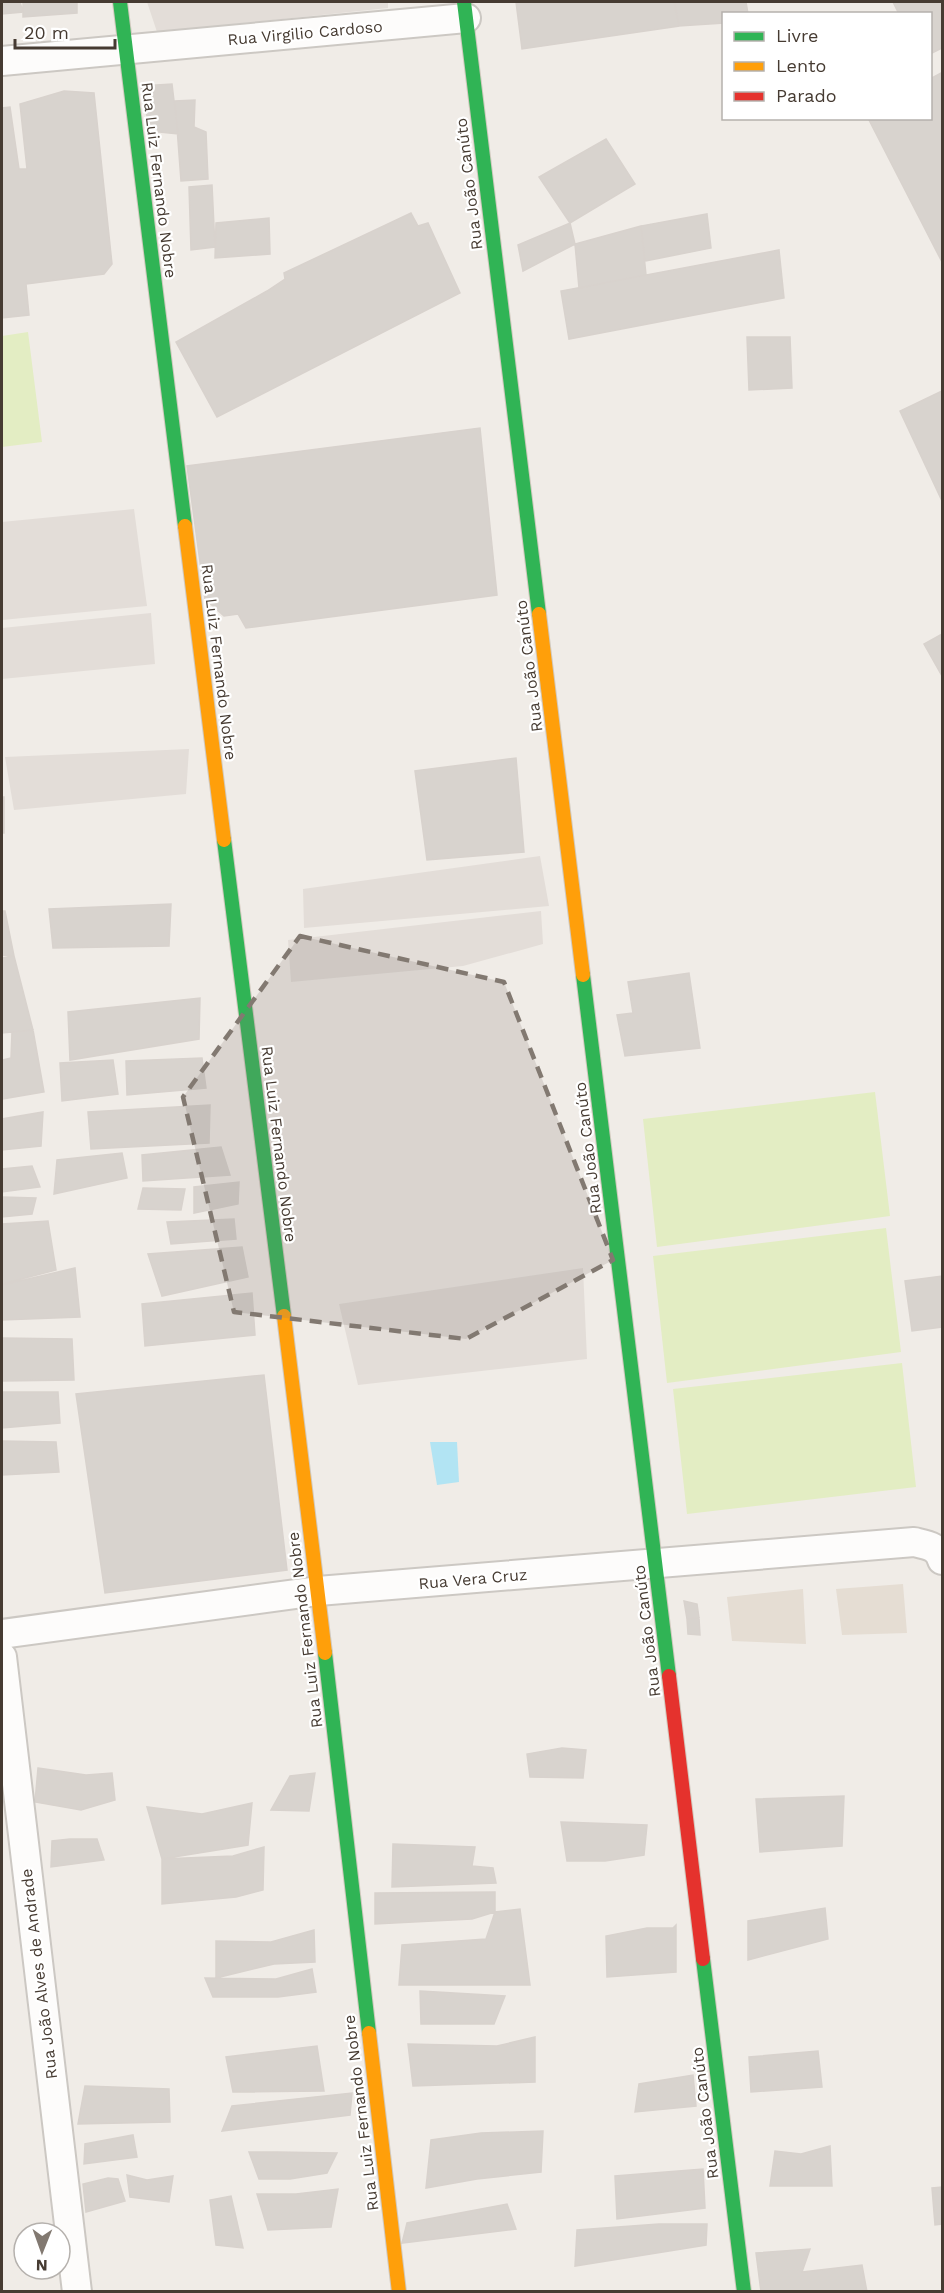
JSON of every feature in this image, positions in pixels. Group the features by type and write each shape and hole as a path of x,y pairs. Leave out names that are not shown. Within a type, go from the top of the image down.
{"street":[{"name":"Rua Luiz Fernando Nobre","path":"120,2 318,1591 399,2292"},
{"name":"Rua Virgilio Cardoso","path":"2,61 465,10"},
{"name":"Rua João Canúto","path":"465,10 744,2292"},
{"name":"Rua Vera Cruz","path":"2,1634 318,1591 914,1542 933,1546 942,1558"},
{"name":"Rua João Alves de Andrade","path":"2,1657 77,2292"}],"highlighted area":[{"path":"300,936 504,982 613,1260 466,1339 234,1312 183,1097"}],"shaded area":[{"path":"147,2 388,2 388,8 157,32"},
{"path":"134,509 147,606 2,620 2,522"},
{"path":"151,613 155,664 2,679 2,628"},
{"path":"189,749 186,794 14,810 5,757"},
{"path":"540,856 549,906 304,928 303,889"},
{"path":"541,911 543,944 463,966 291,982 288,940"},
{"path":"583,1268 587,1359 358,1385 339,1304"},
{"path":"903,1584 907,1633 842,1635 836,1589"},
{"path":"803,1589 806,1644 732,1641 727,1597"}],"green space":[{"path":"28,332 42,442 2,447 2,336"},
{"path":"875,1092 890,1216 657,1247 643,1119"},
{"path":"886,1228 901,1352 667,1383 653,1256"},
{"path":"902,1363 916,1487 687,1514 673,1389"}],"water":[{"path":"430,1442 457,1442 459,1482 437,1485"}],"building":[{"path":"2,2 20,2 23,12 2,14"},
{"path":"23,2 77,2 77,13 23,17"},
{"path":"516,2 674,2 679,26 522,49"},
{"path":"675,2 746,2 748,12 722,12 722,23 679,26"},
{"path":"893,2 942,2 942,48 932,53 932,12 898,12"},
{"path":"941,73 942,75 942,262 869,120 932,120 932,78"},
{"path":"172,84 178,134 150,131 141,86"},
{"path":"64,91 94,93 112,264 104,274 26,284 29,315 2,318 2,108 10,107 19,169 27,169 20,104"},
{"path":"195,100 194,127 206,132 208,179 181,181 175,101"},
{"path":"606,139 635,184 570,223 539,177"},
{"path":"212,185 215,247 191,250 189,187"},
{"path":"411,213 418,226 428,223 460,293 217,417 176,342 267,291 285,279 284,273"},
{"path":"707,214 711,248 645,261 641,226"},
{"path":"269,218 270,254 215,258 216,223"},
{"path":"570,223 575,244 523,271 518,245"},
{"path":"641,226 646,275 579,288 575,244"},
{"path":"779,250 784,298 569,339 561,291"},
{"path":"747,337 790,337 792,388 749,390"},
{"path":"942,391 942,501 900,411"},
{"path":"480,428 497,595 246,628 238,614 224,616 205,599 187,466"},
{"path":"942,634 942,676 924,644"},
{"path":"516,758 524,852 427,860 415,771"},
{"path":"2,797 4,797 4,833 2,833"},
{"path":"171,904 169,946 53,948 49,909"},
{"path":"2,911 5,911 14,956 2,955"},
{"path":"14,956 33,1030 2,1033 2,958"},
{"path":"689,973 700,1048 625,1056 617,1015 633,1013 628,982"},
{"path":"200,998 199,1039 70,1060 68,1012"},
{"path":"33,1030 44,1092 2,1099 2,1060 11,1058 12,1032"},
{"path":"202,1058 206,1088 127,1095 126,1061"},
{"path":"113,1060 118,1094 62,1101 60,1063"},
{"path":"210,1105 209,1143 91,1149 88,1112"},
{"path":"43,1112 41,1146 2,1150 2,1119"},
{"path":"221,1147 230,1175 143,1181 142,1155"},
{"path":"122,1153 127,1178 54,1194 57,1160"},
{"path":"32,1166 40,1187 2,1192 2,1169"},
{"path":"239,1182 238,1204 194,1213 194,1187"},
{"path":"143,1188 185,1189 181,1210 138,1209"},
{"path":"2,1197 36,1198 32,1214 2,1217"},
{"path":"234,1219 236,1239 171,1244 167,1222"},
{"path":"48,1221 56,1270 2,1284 2,1224"},
{"path":"242,1247 248,1277 162,1296 148,1254"},
{"path":"75,1268 80,1317 2,1320 2,1285"},
{"path":"942,1276 942,1327 912,1331 905,1281"},
{"path":"252,1293 255,1335 145,1346 142,1304"},
{"path":"2,1338 72,1339 74,1380 2,1381"},
{"path":"264,1375 287,1570 105,1593 76,1394"},
{"path":"2,1392 58,1392 60,1423 2,1428"},
{"path":"2,1441 56,1442 59,1472 2,1475"},
{"path":"684,1601 697,1604 699,1618 687,1619"},
{"path":"699,1618 700,1635 688,1634 687,1619"},
{"path":"562,1748 586,1750 583,1778 530,1777 527,1754"},
{"path":"38,1768 86,1775 112,1773 115,1800 81,1810 35,1802"},
{"path":"315,1773 309,1811 271,1810 290,1776"},
{"path":"844,1796 842,1846 760,1852 756,1799"},
{"path":"252,1803 248,1845 162,1859 147,1807 202,1814"},
{"path":"561,1822 647,1825 644,1855 605,1861 567,1861"},
{"path":"97,1839 104,1860 51,1867 52,1841"},
{"path":"393,1844 475,1847 472,1866 493,1868 496,1883 392,1887"},
{"path":"264,1847 263,1890 236,1897 162,1904 162,1859 233,1856"},
{"path":"495,1892 495,1912 472,1919 375,1924 375,1893"},
{"path":"825,1908 828,1939 748,1960 748,1921"},
{"path":"520,1909 530,1985 399,1985 402,1945 486,1939 495,1912"},
{"path":"676,1925 676,1972 607,1977 606,1936 647,1928 673,1928"},
{"path":"314,1930 315,1962 274,1964 216,1978 216,1941 271,1942"},
{"path":"312,1969 316,1992 278,1997 213,1997 205,1978 276,1979"},
{"path":"420,1991 505,1996 494,2024 421,2024"},
{"path":"535,2037 535,2082 413,2086 408,2044 497,2046"},
{"path":"317,2046 324,2091 233,2092 226,2057"},
{"path":"818,2051 822,2087 751,2092 749,2057"},
{"path":"693,2075 696,2106 635,2112 639,2084"},
{"path":"85,2086 169,2089 170,2122 78,2124"},
{"path":"352,2093 350,2115 222,2131 232,2106"},
{"path":"543,2131 541,2172 477,2179 426,2188 431,2140 481,2133"},
{"path":"133,2135 137,2157 84,2164 85,2144"},
{"path":"830,2146 832,2186 770,2186 775,2151 801,2154"},
{"path":"249,2152 337,2153 327,2173 290,2179 259,2179"},
{"path":"703,2169 705,2208 617,2219 615,2176"},
{"path":"127,2175 147,2180 173,2176 169,2202 130,2197"},
{"path":"108,2178 118,2179 125,2201 86,2212 83,2184"},
{"path":"942,2187 942,2224 935,2225 932,2188"},
{"path":"338,2189 331,2227 268,2230 257,2194 296,2194"},
{"path":"231,2196 243,2248 216,2245 210,2200"},
{"path":"507,2204 516,2229 402,2243 407,2223"},
{"path":"659,2224 707,2224 706,2245 575,2266 577,2230"},
{"path":"810,2249 802,2272 862,2265 867,2292 761,2292 756,2253"}],"traffic: fast":[{"path":"120,2 185,526"},
{"path":"464,2 539,614"},
{"path":"224,840 284,1316"},
{"path":"583,975 669,1676"},
{"path":"325,1653 369,2033"},
{"path":"703,1959 744,2292"}],"traffic: slow":[{"path":"185,526 224,840"},
{"path":"539,614 583,975"},
{"path":"284,1316 325,1653"},
{"path":"369,2033 399,2292"}],"traffic: jam":[{"path":"669,1676 703,1959"}]}
